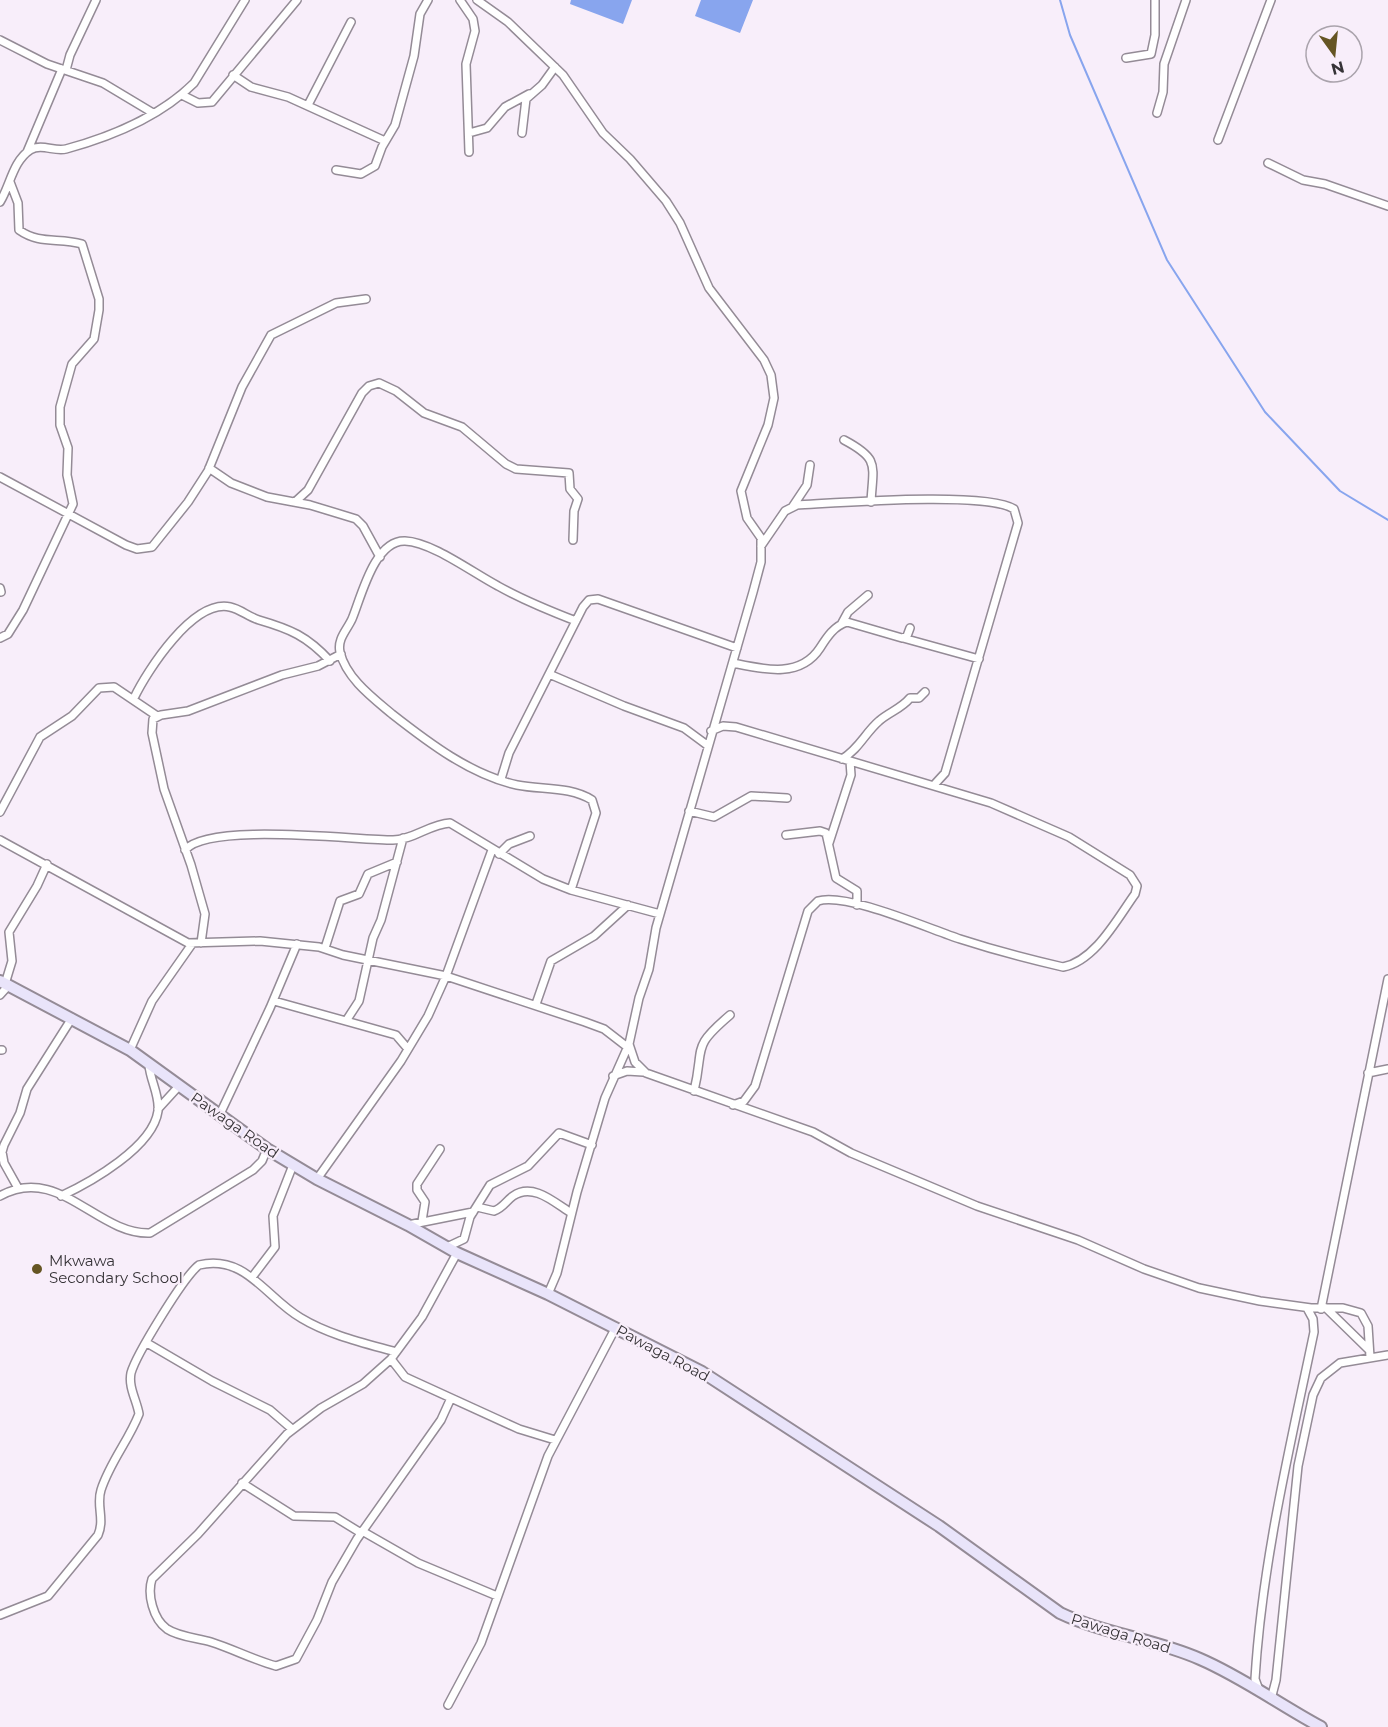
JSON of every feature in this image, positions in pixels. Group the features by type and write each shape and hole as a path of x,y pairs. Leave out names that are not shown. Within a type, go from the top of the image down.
{"main road":[{"name":"Pawaga Road","path":"5,983 130,1050 267,1149 317,1179 408,1225 457,1253 616,1327 702,1372 939,1526 1060,1613 1074,1620 1140,1638 1199,1658 1321,1727"}],"street":[{"path":"0,202 27,153 96,0"},
{"path":"27,153 41,147 57,151 66,149 153,113 182,95 194,83 245,0"},
{"path":"182,95 198,103 212,102 297,0"},
{"path":"336,170 361,174 373,169 395,125 414,56 420,14 428,0"},
{"path":"460,0 474,24 466,64 469,152"},
{"path":"477,0 508,22 555,67 603,133 644,174 674,211 709,288 764,360 771,375 774,398 768,425 741,492 745,511 760,538 761,562 660,914 628,1045 613,1076 571,1213 561,1258 548,1294"},
{"path":"1126,58 1151,54 1155,35 1155,0"},
{"path":"1157,113 1163,92 1164,64 1186,0"},
{"path":"1218,140 1271,0"},
{"path":"308,105 351,22"},
{"path":"0,40 25,54 102,83 153,113"},
{"path":"469,133 487,128 505,106 542,85 555,67"},
{"path":"233,75 251,87 308,105 385,141"},
{"path":"522,134 525,104 529,94"},
{"path":"1268,163 1303,180 1325,184 1388,206"},
{"path":"0,638 8,634 22,610 68,515 72,495 67,475 68,448 60,425 60,407 72,364 94,339 99,299 82,244 45,242 31,238 18,230 18,203 10,182"},
{"path":"0,477 126,545 145,549 158,542 165,534 208,468 242,387 272,335 336,303 366,299"},
{"path":"295,502 314,479 362,393 369,386 379,383 396,390 424,413 462,427 506,464 516,469 569,473 570,489 578,499 573,540"},
{"path":"844,440 865,451 870,459 871,502"},
{"path":"793,506 807,485 810,465"},
{"path":"208,468 231,483 258,493 356,519 380,557"},
{"path":"761,546 785,510 793,506 871,502 990,501 1014,509 1018,523 979,659 945,773 934,785"},
{"path":"571,890 596,813 592,800 575,792 516,785 483,774 456,759 391,713 357,681 341,654 342,636 367,577 392,544 402,541 415,543 500,588 576,621"},
{"path":"733,663 781,671 801,664 818,651 849,612 868,595"},
{"path":"501,779 509,753 585,603 595,598 737,648"},
{"path":"134,698 156,659 176,636 195,619 216,608 229,607 260,620 279,624 317,647 330,661"},
{"path":"842,623 855,623 979,659"},
{"path":"902,638 907,636 910,628"},
{"path":"201,943 205,914 166,797 152,733 152,723 157,716 188,711 282,675 330,661 341,654"},
{"path":"549,674 684,728 707,746"},
{"path":"0,812 40,737 72,716 99,688 114,687 134,698 157,716"},
{"path":"842,759 857,749 883,717 902,707 910,698 919,698 925,692"},
{"path":"711,731 723,726 736,727 992,803 1069,837 1130,874 1137,886 1135,894 1084,958 1073,965 1063,967 961,939 857,905 825,899 813,905 808,912 755,1086 744,1101 733,1105"},
{"path":"829,843 851,775 850,761"},
{"path":"689,811 714,817 751,796 787,798"},
{"path":"185,850 196,841 229,836 403,838 450,823 543,879 571,890 660,914"},
{"path":"786,835 823,831 829,843 836,878 857,891 857,905"},
{"path":"317,1179 338,1154 428,1016 447,976 496,852 509,844 531,836"},
{"path":"346,1021 359,1001 403,838"},
{"path":"0,840 192,944 297,944 325,948 343,955 447,976 599,1027 628,1045 631,1055 643,1072"},
{"path":"325,948 340,901 357,897 368,874 397,862"},
{"path":"0,995 12,960 9,932 37,886 47,864"},
{"path":"536,1005 551,961 594,936 628,904"},
{"path":"130,1050 152,1002 192,944"},
{"path":"220,1114 274,1001 297,944"},
{"path":"1324,1309 1388,979"},
{"path":"274,1001 396,1035 408,1049"},
{"path":"694,1091 698,1052 704,1039 730,1015"},
{"path":"18,1188 4,1163 4,1145 20,1113 27,1089 72,1018"},
{"path":"149,1065 158,1109"},
{"path":"1368,1073 1388,1069"},
{"path":"613,1076 632,1071 643,1072 813,1132 851,1153 928,1183 977,1206 1078,1240 1144,1269 1199,1287 1260,1301 1361,1313 1368,1326 1369,1354"},
{"path":"61,1196 84,1185 128,1155 151,1125 158,1109 179,1086"},
{"path":"446,1247 464,1239 475,1210 490,1185 528,1166 559,1133 592,1144"},
{"path":"0,1196 18,1188 41,1187 132,1230 150,1233 254,1170 262,1161 267,1149"},
{"path":"422,1221 425,1202 417,1184 440,1149"},
{"path":"253,1276 275,1247 273,1216 293,1165"},
{"path":"408,1225 475,1210 495,1211 514,1195 529,1192 552,1199 571,1213"},
{"path":"451,1398 441,1420 362,1532 332,1582 296,1659 276,1666 171,1631 156,1615 149,1587 153,1579 198,1534 292,1429 363,1384 391,1359 422,1317 457,1253"},
{"path":"0,1615 48,1596 98,1535 102,1523 99,1504 101,1488 139,1414 132,1390 132,1373 167,1310 199,1265 222,1265 253,1276 300,1318 331,1332 396,1352"},
{"path":"1260,1692 1255,1679 1264,1591 1280,1494 1314,1332 1313,1319 1307,1308"},
{"path":"1324,1309 1369,1354"},
{"path":"448,1705 481,1642 555,1440 616,1327"},
{"path":"147,1343 212,1381 270,1410 292,1429"},
{"path":"1271,1699 1276,1680 1302,1441 1313,1395 1321,1378 1340,1363 1369,1354 1388,1355"},
{"path":"391,1359 405,1377 519,1429 555,1440"},
{"path":"242,1483 294,1516 335,1517 418,1563 497,1596"}],"water":[{"path":"571,0 632,0 623,24 570,4"},
{"path":"701,0 753,0 740,33 695,16"}],"waterway":[{"path":"1060,0 1070,35 1167,260 1265,412 1340,491 1388,520"}],"place":[{"name":"Mkwawa Secondary School","path":"37,1269"}]}
